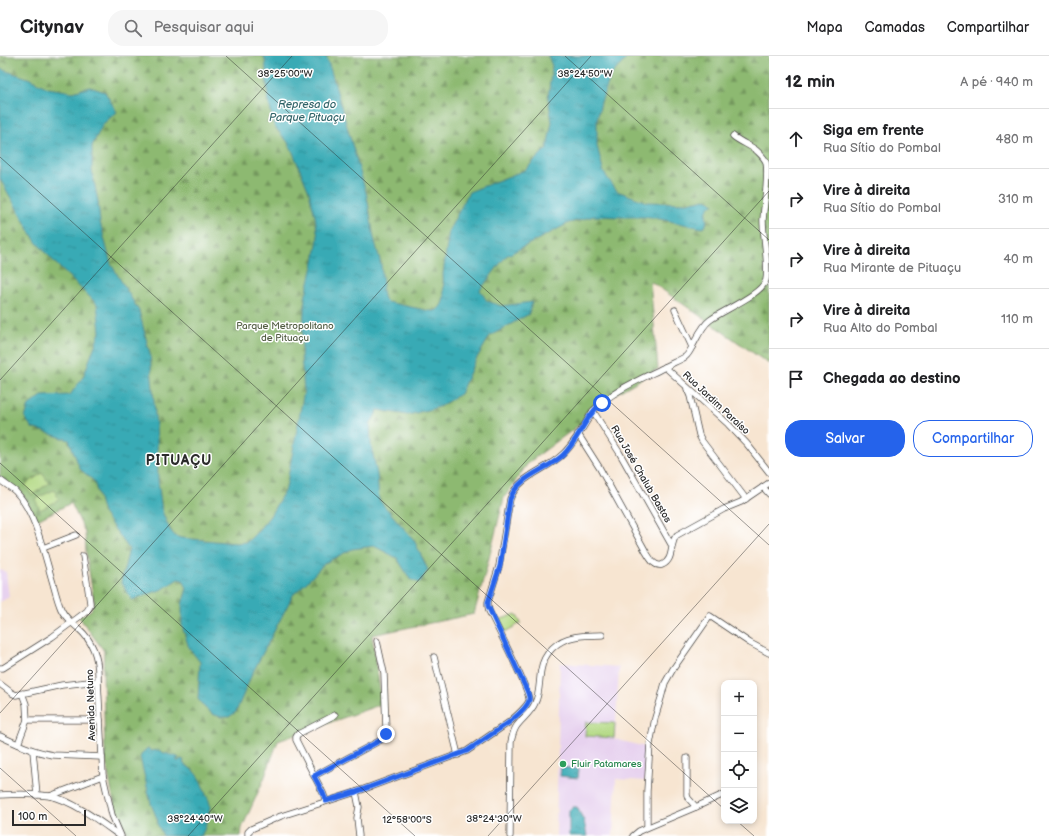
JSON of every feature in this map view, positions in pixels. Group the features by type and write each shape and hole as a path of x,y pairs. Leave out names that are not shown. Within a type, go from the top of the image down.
{"street":[{"path":"248,836 248,832 251,829 280,816 356,792 458,755 473,748 514,718 528,703 528,694 488,606 500,566 512,493 521,482 562,456 570,447 593,411 602,403 618,391 684,358 706,323 715,316 745,300 768,283 768,260 763,232 767,168 762,157 755,150 733,136"},
{"path":"675,310 692,347"},
{"name":"Rua Jardim Paraíso","path":"665,367 733,429 769,472"},
{"path":"686,387 690,396 699,435 702,441 746,499"},
{"name":"Rua José Chalub Bastos","path":"593,411 619,452 672,546"},
{"path":"578,434 652,562 660,565 664,564 670,557 672,546 677,535 724,509 741,502 769,483"},
{"name":"Avenida Netuno","path":"0,480 14,491 24,502 33,519 43,548 59,604 64,614 81,631 93,647 99,668 98,681 103,776 112,815 121,836"},
{"path":"763,487 769,494"},
{"path":"43,548 76,535"},
{"path":"1,668 52,637 87,611 90,606 88,582 83,556"},
{"path":"648,827 647,791 650,744 661,698 673,669 710,616 750,643 769,653"},
{"path":"510,836 511,742 516,727 535,705 541,670 546,655 558,643 566,639 575,636 602,635"},
{"path":"314,776 381,740 385,736 385,677 377,641"},
{"path":"434,657 458,755"},
{"path":"0,684 12,693 19,694 62,685 98,681"},
{"path":"18,744 27,720 26,704 19,694"},
{"path":"326,801 296,740 296,737 298,734 335,715"},
{"path":"27,720 100,720"},
{"path":"0,736 33,750 53,755 102,757"},
{"path":"33,750 37,795"},
{"path":"687,758 686,795 696,807"},
{"path":"50,796 103,776"},
{"path":"356,792 359,807 357,818 359,836"},
{"path":"0,795 50,796 65,801 121,836"},
{"path":"633,836 639,831 721,795"}],"shaded area":[{"path":"0,570 6,572 9,597 0,602"},
{"path":"560,663 619,667 615,739 645,747 645,781 616,779 613,836 556,836"}],"green space":[{"name":"Parque Metropolitano de Pituaçu","path":"0,56 769,56 769,364 650,281 658,369 598,404 583,422 528,463 504,498 474,614 372,635 382,704 278,741 264,779 242,828 241,836 128,836 115,809 105,756 104,651 79,617 91,610 94,602 86,552 85,532 71,503 37,520 22,494 0,477"},
{"path":"42,473 49,483 32,495 25,485"},
{"path":"54,490 59,500 40,510 35,499"},
{"path":"516,614 521,623 505,632 499,620"},
{"path":"586,722 615,723 614,738 585,736"}],"water":[{"name":"Represa do Parque Pituaçu","path":"263,56 326,56 367,196 374,238 381,264 383,296 387,302 430,311 437,310 443,302 444,296 443,274 449,230 469,192 525,170 547,148 552,122 548,98 552,66 547,56 635,56 627,58 611,75 601,102 597,120 597,146 604,173 617,191 647,202 687,203 705,199 709,200 714,205 709,206 706,214 706,224 705,227 702,228 650,217 594,216 569,223 506,256 480,290 487,301 501,306 532,302 529,314 490,336 474,363 460,394 439,407 408,415 378,410 370,425 371,445 377,474 379,500 414,540 428,570 419,583 410,579 397,558 374,546 352,549 325,563 293,595 252,674 236,712 229,717 221,717 212,714 198,699 200,662 189,648 182,626 182,605 187,588 183,580 178,579 163,589 132,600 121,582 129,549 103,513 94,481 80,469 69,440 32,428 25,418 29,405 42,396 70,395 83,377 100,332 97,304 36,242 0,179 0,69 28,78 48,88 73,92 90,87 105,92 117,112 103,124 92,146 92,171 98,201 100,222 111,264 139,311 150,354 157,438 158,480 162,511 170,530 175,536 181,538 236,543 247,542 256,533 270,516 286,488 304,391 301,356 305,298 318,238 315,216 309,192 292,150 287,141 274,126 268,98 265,59"},
{"path":"148,748 151,751 159,750 178,757 179,759 176,759 177,761 181,759 184,760 183,763 195,773 199,779 209,801 210,807 206,826 201,836 163,836 157,824 158,821 151,804 140,757"},
{"path":"561,767 579,769 578,778 560,776"},
{"path":"573,807 577,807 584,821 587,836 569,836 569,810"}],"place":[{"name":"Fluir Patamares","path":"563,764"}],"district":[{"name":"PITUAÇU","path":"179,460"}],"route":[{"path":"386,734 383,739 314,776 326,801 356,792 467,751 508,723 528,703 528,694 488,606 500,566 510,499 512,493 521,482 562,456 570,447 593,411 602,403"}]}
